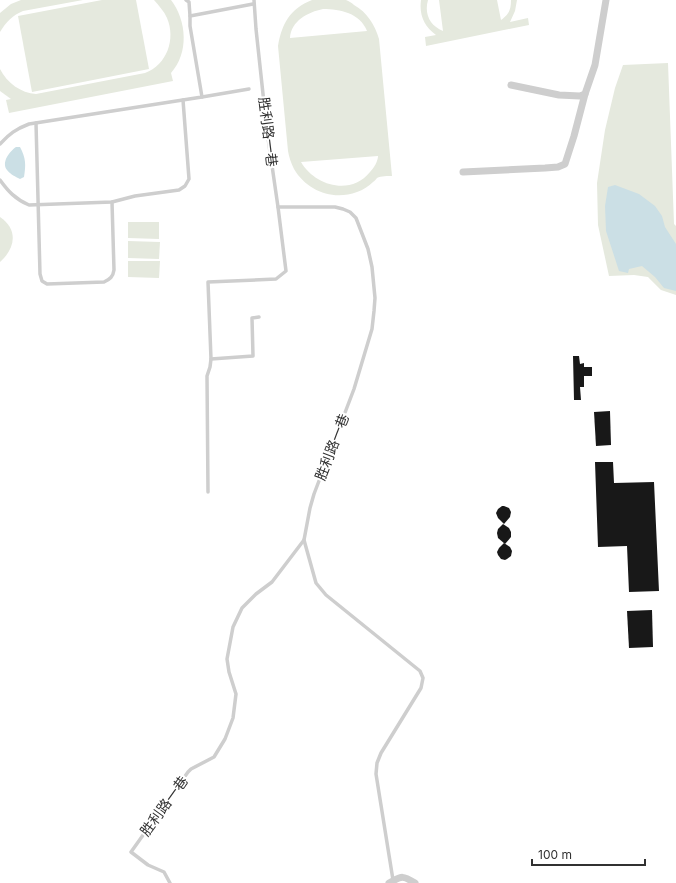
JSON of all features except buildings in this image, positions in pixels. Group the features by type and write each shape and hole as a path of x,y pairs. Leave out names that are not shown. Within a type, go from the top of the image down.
{"street":[{"path":"463,172 558,167 565,164 595,65 606,0"},
{"path":"511,85 559,95 580,96 585,94"},
{"path":"391,882 400,877 405,877 415,883"}],"lane":[{"path":"186,0 189,2 190,26 202,97"},
{"path":"190,16 254,2"},
{"name":"胜利路一巷","path":"170,883 164,872 148,865 131,852 188,772 214,757 225,739 233,718 236,694 229,672 227,659 233,627 242,608 256,594 272,582 304,540 314,494 354,389 372,329 374,311 372,266 368,248 356,218 350,212 336,207 278,207 267,131 254,2"},
{"path":"0,144 12,132 19,128 36,123 249,89"},
{"path":"0,180 17,199 29,205 112,202 135,196 178,190 185,186 189,179 183,100"},
{"path":"36,123 40,274 42,281 47,284 104,282 113,276 112,202"},
{"path":"208,492 207,376 211,359 208,282 276,280 286,271 278,207"},
{"path":"211,359 253,356 252,318 259,317"},
{"path":"304,540 316,583 326,595 420,671 423,678 421,688 381,753 377,763 376,774 391,882"}],"shaded area":[{"path":"21,0 83,0 23,11 10,19 0,32 0,13 11,4"},
{"path":"102,0 136,0 149,69 32,92 18,16"},
{"path":"154,0 171,0 180,17 183,27 183,47 177,65 171,73 173,81 9,113 6,100 11,99 0,91 0,69 6,79 15,86 25,92 36,94 145,73 153,69 164,58 170,43 170,26 166,15"},
{"path":"312,0 346,0 367,15 373,24 379,39 392,176 382,176 377,178 370,185 357,192 339,195 321,192 313,188 299,177 294,169 288,153 278,46 282,30 288,18 293,12","holes":["323,9 349,13 360,20 367,31 290,38 293,27 301,18 312,12","378,156 377,162 370,172 353,184 344,186 324,182 315,177 301,162"]},
{"path":"421,0 428,0 427,10 429,19 438,29 443,31 439,0 497,0 501,20 509,12 511,0 517,0 515,11 510,22 528,18 529,25 426,46 425,37 436,35 428,28 423,20"},
{"path":"668,63 674,224 676,226 676,295 661,290 648,277 634,275 609,276 598,225 597,183 605,130 615,88 623,65"},
{"path":"16,147 20,147 25,162 24,177 20,179 10,173 5,167 7,157"},
{"path":"615,185 639,194 655,206 662,216 665,227 676,244 676,291 664,288 655,277 642,266 629,269 628,273 619,271 606,231 605,206 608,187"},
{"path":"0,217 10,227 13,239 9,251 0,262"},
{"path":"128,222 159,222 159,239 128,238"},
{"path":"128,241 160,242 159,259 128,258"},
{"path":"128,261 160,261 159,278 128,277"}]}
